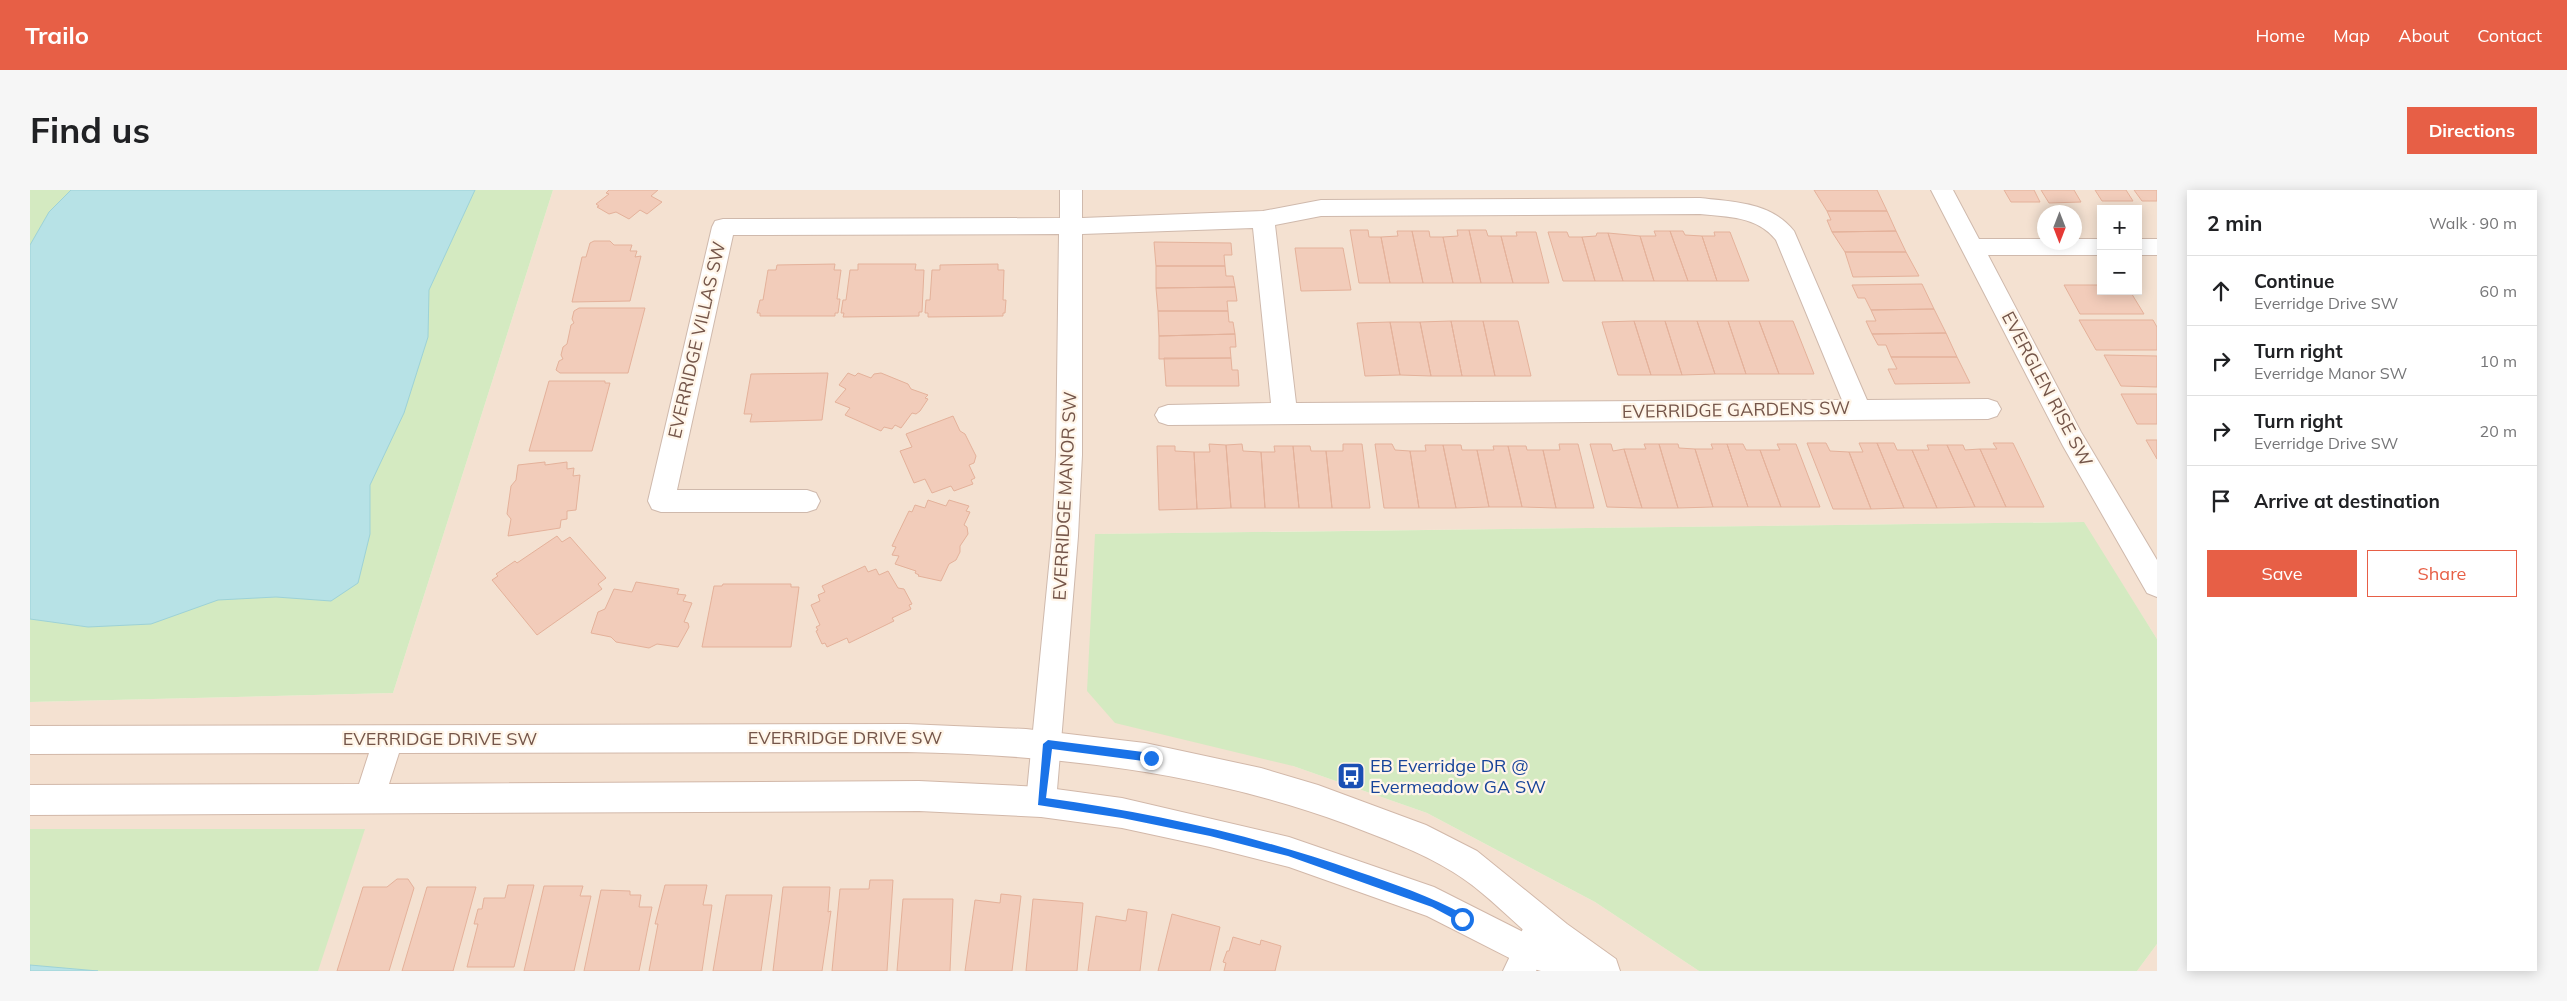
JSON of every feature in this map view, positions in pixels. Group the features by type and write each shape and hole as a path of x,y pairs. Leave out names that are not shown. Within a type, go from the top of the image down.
{"street":[{"name":"EVERRIDGE MANOR SW","path":"1041,802 1048,744 1049,701 1065,536 1069,455 1072,385 1069,227 1071,190"},
{"name":"EVERGLEN RISE SW","path":"1942,190 2072,439 2157,585"},
{"name":"EVERRIDGE GARDENS SW","path":"1069,227 1263,219 1321,208 1700,206 1760,214 1779,225 1786,237 1859,410 1168,414"},
{"path":"1263,219 1285,413"},
{"name":"EVERRIDGE VILLAS SW","path":"807,501 661,501 723,227 1069,227"},
{"path":"1972,247 2097,247"},
{"path":"2142,247 2157,247"},
{"path":"1859,410 1988,409"},
{"name":"EVERRIDGE DRIVE SW","path":"30,740 975,738 1048,744 1151,758 1243,778 1344,808 1454,855 1486,877 1529,949"},
{"path":"370,797 388,740"},
{"name":"EVERRIDGE DRIVE SW","path":"30,800 919,796 1041,802 1122,813 1210,832 1288,852 1434,903 1529,949 1602,971"}],"shaded area":[{"path":"553,190 2157,190 2157,639 2083,522 1095,534 1293,766 1427,813 1595,902 1699,971 30,971 30,702 393,693"},
{"path":"2157,944 2157,971 2137,971"}],"green space":[{"path":"30,190 553,190 393,693 30,702"},
{"path":"2084,522 2157,639 2157,944 2137,971 1699,971 1595,902 1427,813 1293,766 1115,723 1087,691 1095,534"},
{"path":"30,829 365,829 318,971 30,971"}],"water":[{"path":"71,190 475,190 429,290 428,337 404,413 370,485 370,534 358,583 331,601 276,597 218,600 151,624 88,627 30,619 30,245 49,212"},
{"path":"30,965 98,971 30,971"}],"building":[{"path":"609,190 658,190 651,196 662,202 647,214 640,210 629,219 616,212 609,214 597,207 599,206 596,204 609,194 606,193"},
{"path":"1814,190 1877,190 1887,211 1827,211"},
{"path":"2004,190 2034,190 2040,202 2011,202"},
{"path":"2041,190 2074,190 2081,202 2049,203"},
{"path":"2095,190 2126,190 2133,201 2102,201"},
{"path":"2134,190 2157,190 2157,201 2142,201"},
{"path":"1827,211 1887,211 1896,231 1832,232 1827,220 1831,220"},
{"path":"1350,230 1368,230 1369,237 1381,237 1390,283 1359,283"},
{"path":"1457,230 1469,230 1481,283 1453,283 1443,237 1458,236"},
{"path":"1469,230 1486,230 1488,236 1501,236 1513,283 1481,283"},
{"path":"1397,231 1412,231 1423,283 1390,283 1381,237 1398,236"},
{"path":"1412,231 1429,231 1430,237 1443,237 1453,283 1423,283"},
{"path":"1654,231 1670,231 1688,281 1654,281 1640,236 1656,236"},
{"path":"1670,231 1683,231 1685,235 1702,236 1717,281 1688,281"},
{"path":"1896,231 1906,252 1845,252 1832,232"},
{"path":"1516,232 1536,232 1549,283 1513,283 1501,236 1517,236"},
{"path":"1548,232 1567,232 1569,237 1582,237 1595,281 1563,281"},
{"path":"1714,232 1730,232 1749,281 1717,281 1702,236 1715,236"},
{"path":"1597,233 1608,233 1623,281 1595,281 1582,237 1596,236"},
{"path":"1608,233 1640,236 1654,281 1623,281"},
{"path":"594,241 610,241 614,245 632,245 630,251 637,251 635,257 641,256 630,301 572,302 582,257 586,257 590,243"},
{"path":"1154,242 1231,243 1232,255 1224,255 1225,266 1156,266"},
{"path":"1295,248 1343,248 1351,290 1301,291"},
{"path":"1845,252 1906,252 1919,276 1853,277"},
{"path":"835,264 834,270 841,270 837,299 840,299 838,313 835,313 835,316 760,316 760,313 757,313 760,300 763,300 768,270 776,270 777,265"},
{"path":"858,264 916,264 915,270 924,270 922,312 919,312 919,316 843,317 844,313 841,313 843,300 846,300 850,270 858,270"},
{"path":"998,264 998,270 1004,270 1003,300 1006,300 1003,316 928,317 928,313 925,313 926,300 930,300 932,270 940,270 940,265"},
{"path":"1156,266 1225,266 1226,276 1233,276 1235,287 1156,288"},
{"path":"1922,284 1934,309 1871,310 1865,298 1858,298 1852,285"},
{"path":"2064,285 2097,285 2097,295 2132,295 2144,314 2080,314"},
{"path":"1235,287 1237,301 1227,301 1228,311 1158,311 1156,288"},
{"path":"579,308 645,308 628,373 560,373 556,370 559,361 563,359 561,355 563,347 567,344 571,325 574,323 572,319 574,311"},
{"path":"1934,309 1946,333 1872,334 1866,321 1876,321 1871,310"},
{"path":"1158,311 1228,311 1229,322 1233,322 1235,334 1159,336"},
{"path":"2079,320 2153,320 2157,327 2157,350 2096,350"},
{"path":"1451,321 1462,376 1431,376 1420,322"},
{"path":"1451,321 1483,321 1495,376 1462,376"},
{"path":"1483,321 1518,321 1531,376 1495,376"},
{"path":"1634,321 1651,375 1618,375 1602,322"},
{"path":"1634,321 1665,321 1682,375 1651,375"},
{"path":"1665,321 1697,321 1715,374 1682,375"},
{"path":"1697,321 1728,321 1746,374 1715,374"},
{"path":"1728,321 1759,321 1779,374 1746,374"},
{"path":"1759,321 1793,321 1814,374 1779,374"},
{"path":"1390,322 1400,375 1365,376 1357,323"},
{"path":"1390,322 1420,322 1431,376 1400,375"},
{"path":"1946,333 1957,357 1891,357 1886,345 1878,345 1872,334"},
{"path":"1235,334 1236,347 1230,347 1231,358 1159,359 1159,336"},
{"path":"2104,355 2157,356 2157,387 2121,386"},
{"path":"1891,357 1957,357 1970,383 1895,384 1888,369 1897,369"},
{"path":"1164,358 1231,358 1232,370 1238,370 1239,386 1166,386"},
{"path":"828,373 822,420 750,422 752,414 744,414 751,374"},
{"path":"848,373 855,376 858,373 871,378 874,374 881,373 908,384 911,389 928,395 925,398 928,399 920,411 916,414 912,413 901,428 895,425 892,429 884,427 881,431 845,415 850,408 835,402 846,389 839,385"},
{"path":"549,381 605,381 605,383 610,383 592,451 529,451"},
{"path":"2121,394 2157,394 2157,424 2137,424"},
{"path":"953,416 976,456 974,463 969,465 975,478 971,480 973,484 954,491 951,486 932,493 925,479 914,483 900,451 912,447 906,434"},
{"path":"2146,440 2157,440 2157,459"},
{"path":"1807,443 1826,443 1830,451 1849,452 1871,509 1833,509"},
{"path":"1859,443 1877,443 1904,508 1871,509 1849,452 1863,452"},
{"path":"1877,443 1894,443 1897,450 1912,450 1937,508 1904,508"},
{"path":"1993,443 2013,443 2044,507 2006,507 1980,449 1997,449"},
{"path":"1209,444 1226,445 1231,508 1197,509 1194,452 1210,452"},
{"path":"1242,444 1243,451 1261,452 1265,508 1231,508 1226,445"},
{"path":"1343,444 1362,444 1370,508 1332,508 1326,451 1343,451"},
{"path":"1375,444 1392,444 1395,450 1410,451 1419,508 1384,508"},
{"path":"1559,444 1578,444 1594,508 1556,508 1543,450 1560,450"},
{"path":"1590,444 1611,444 1613,451 1624,449 1642,508 1607,507"},
{"path":"1644,444 1659,444 1678,508 1642,508 1624,449 1646,449"},
{"path":"1659,444 1678,444 1679,448 1695,449 1713,507 1678,508"},
{"path":"1711,444 1727,444 1748,507 1713,507 1695,449 1713,449"},
{"path":"1727,444 1743,444 1746,450 1760,450 1781,507 1748,507"},
{"path":"1777,444 1796,444 1820,507 1781,507 1760,450 1780,450"},
{"path":"1425,445 1443,445 1456,508 1419,508 1410,451 1426,451"},
{"path":"1443,445 1461,445 1462,450 1477,450 1489,507 1456,508"},
{"path":"1927,445 1947,445 1975,507 1937,508 1912,450 1929,450"},
{"path":"1947,445 1963,445 1965,450 1980,449 2006,507 1975,507"},
{"path":"1157,446 1175,446 1175,451 1194,452 1197,509 1159,510"},
{"path":"1274,446 1293,446 1299,508 1265,508 1261,452 1275,452"},
{"path":"1293,446 1310,446 1311,451 1326,451 1332,508 1299,508"},
{"path":"1493,446 1508,446 1522,507 1489,507 1477,450 1494,450"},
{"path":"1508,446 1526,446 1527,450 1543,450 1556,508 1522,507"},
{"path":"545,462 545,465 567,462 567,469 574,468 573,476 580,475 576,510 567,511 567,519 561,520 560,528 508,536 511,519 507,514 511,486 516,480 518,465"},
{"path":"928,500 946,506 949,500 969,506 966,511 970,512 964,525 967,527 968,534 960,546 960,552 956,560 949,564 941,581 918,576 915,573 916,571 895,564 899,556 892,555 896,547 892,546 909,511 912,512 915,505 925,508"},
{"path":"557,536 562,542 570,537 606,578 598,584 602,589 537,635 492,580 498,576 496,574 515,561 517,563"},
{"path":"865,566 868,572 876,569 879,575 888,571 898,588 904,589 912,604 909,605 911,609 892,618 894,621 849,643 847,638 827,647 825,643 822,644 816,631 818,630 816,627 820,625 811,605 820,601 818,595 825,592 822,586"},
{"path":"636,582 679,589 677,594 686,595 683,601 692,603 684,622 688,623 689,627 678,647 657,644 649,648 616,642 611,637 591,633 598,612 605,609 614,589 632,592"},
{"path":"723,584 791,584 791,587 799,587 791,647 702,647 714,586 722,586"},
{"path":"397,879 408,879 414,888 389,971 337,971 363,887 387,887"},
{"path":"870,880 893,880 887,971 832,971 840,889 869,889"},
{"path":"508,885 534,885 514,967 467,967 478,924 474,924 478,909 482,909 484,898 505,898"},
{"path":"665,885 707,885 703,905 712,905 702,971 649,971 658,924 655,924"},
{"path":"544,886 583,886 580,896 591,896 574,971 524,971"},
{"path":"427,887 476,887 453,971 402,971"},
{"path":"783,887 830,887 828,912 831,911 822,971 773,971"},
{"path":"601,890 630,891 630,895 641,895 639,907 652,907 639,971 584,971"},
{"path":"1001,894 1021,896 1012,971 965,971 975,900 1000,903"},
{"path":"726,895 772,895 761,971 713,971"},
{"path":"903,899 953,899 950,971 897,971"},
{"path":"1033,899 1083,903 1077,971 1026,971"},
{"path":"1128,909 1147,912 1140,971 1088,971 1096,916 1126,921"},
{"path":"1172,914 1220,927 1210,971 1158,971"},
{"path":"1233,937 1260,945 1261,940 1281,946 1275,971 1224,971 1226,963 1223,962"}],"place":[{"name":"EB Everridge DR @ Evermeadow GA SW","path":"1351,776"}],"route":[{"path":"1151,758 1048,744 1041,802 1122,813 1210,832 1288,852 1434,903 1462,919"}]}
